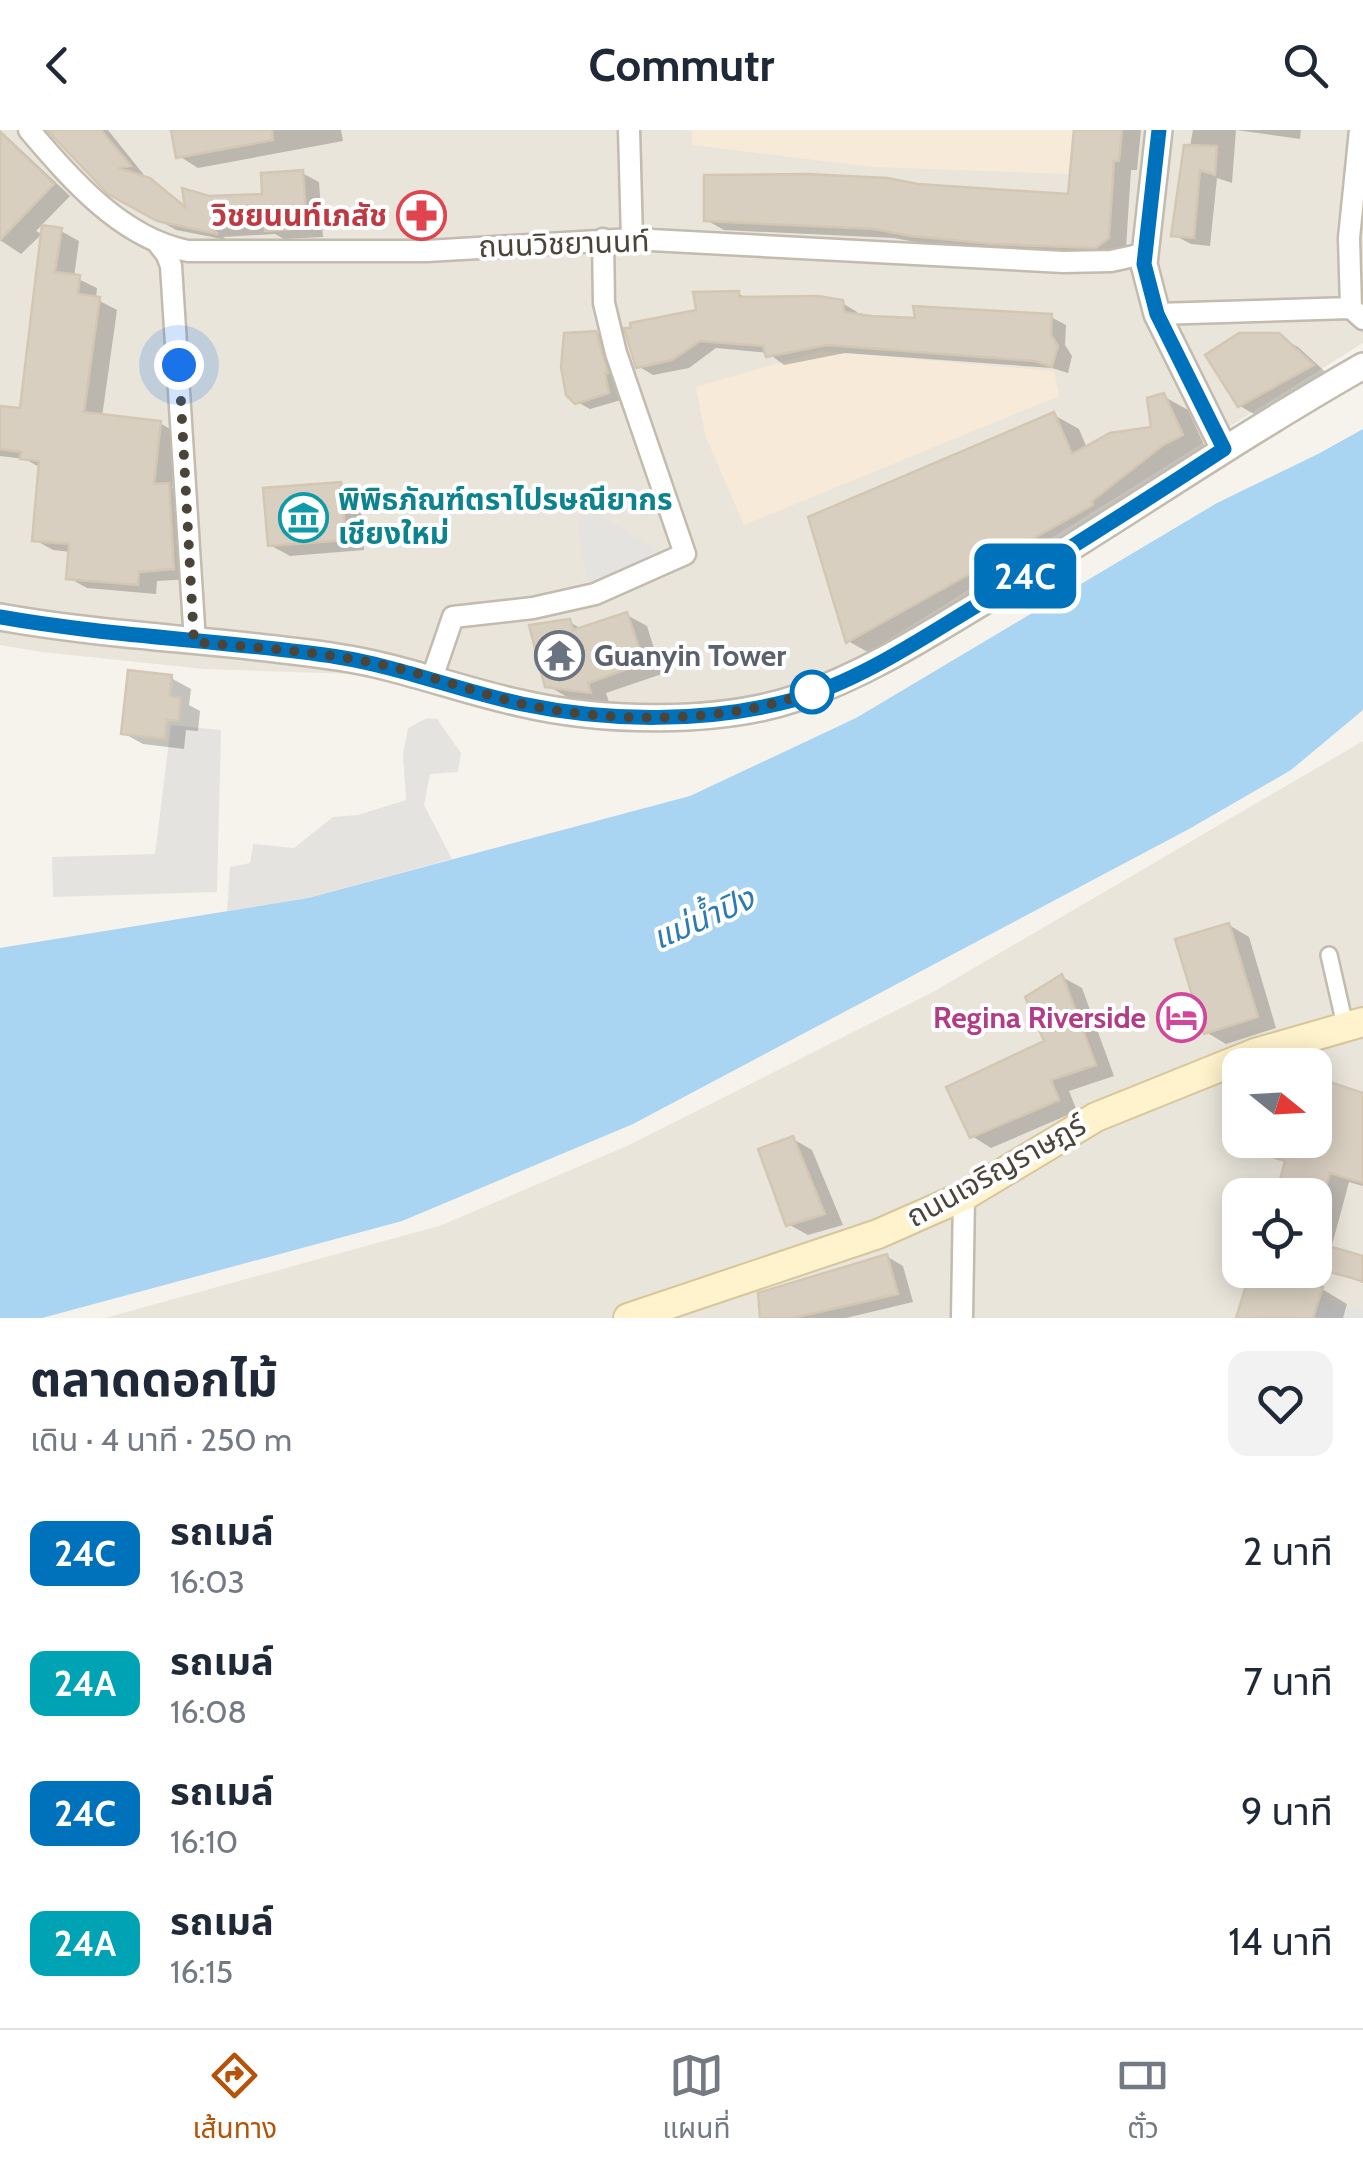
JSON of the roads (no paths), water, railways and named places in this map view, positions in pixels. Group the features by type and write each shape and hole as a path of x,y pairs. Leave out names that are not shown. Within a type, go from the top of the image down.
{"main road":[{"name":"ถนนเจริญราษฎร์","path":"628,1318 878,1234 964,1196 1096,1116 1255,1053 1354,1023"}],"street":[{"name":"ถนนวิชยานนท์","path":"29,130 97,203 156,242 188,251 428,250 632,239 1063,262 1143,254"},
{"path":"629,130 632,239"},
{"path":"1158,130 1143,254 1157,314 1224,449"},
{"path":"1157,314 1357,313 1360,130"},
{"path":"432,678 453,617 533,608 595,594 685,554 616,353 604,304 603,239"},
{"path":"156,242 168,255 171,266 194,642"},
{"path":"171,266 188,251"},
{"path":"0,617 76,629 339,657 432,678 520,704 610,715 731,712 795,699 870,668 1363,366"},
{"path":"1329,955 1354,1023"},
{"path":"962,1318 964,1196"}],"water":[{"name":"แม่น้ำปิง","path":"1363,429 1363,710 1291,770 1189,829 633,1124 402,1221 42,1318 0,1318 0,948 308,898 690,796 856,718 1217,503"}],"place":[{"name":"วิชยนนท์เภสัช","path":"422,216"},
{"name":"พิพิธภัณฑ์ตราไปรษณียากร เชียงใหม่","path":"303,517"},
{"name":"Guanyin Tower","path":"559,656"},
{"name":"Regina Riverside","path":"1181,1018"}]}
